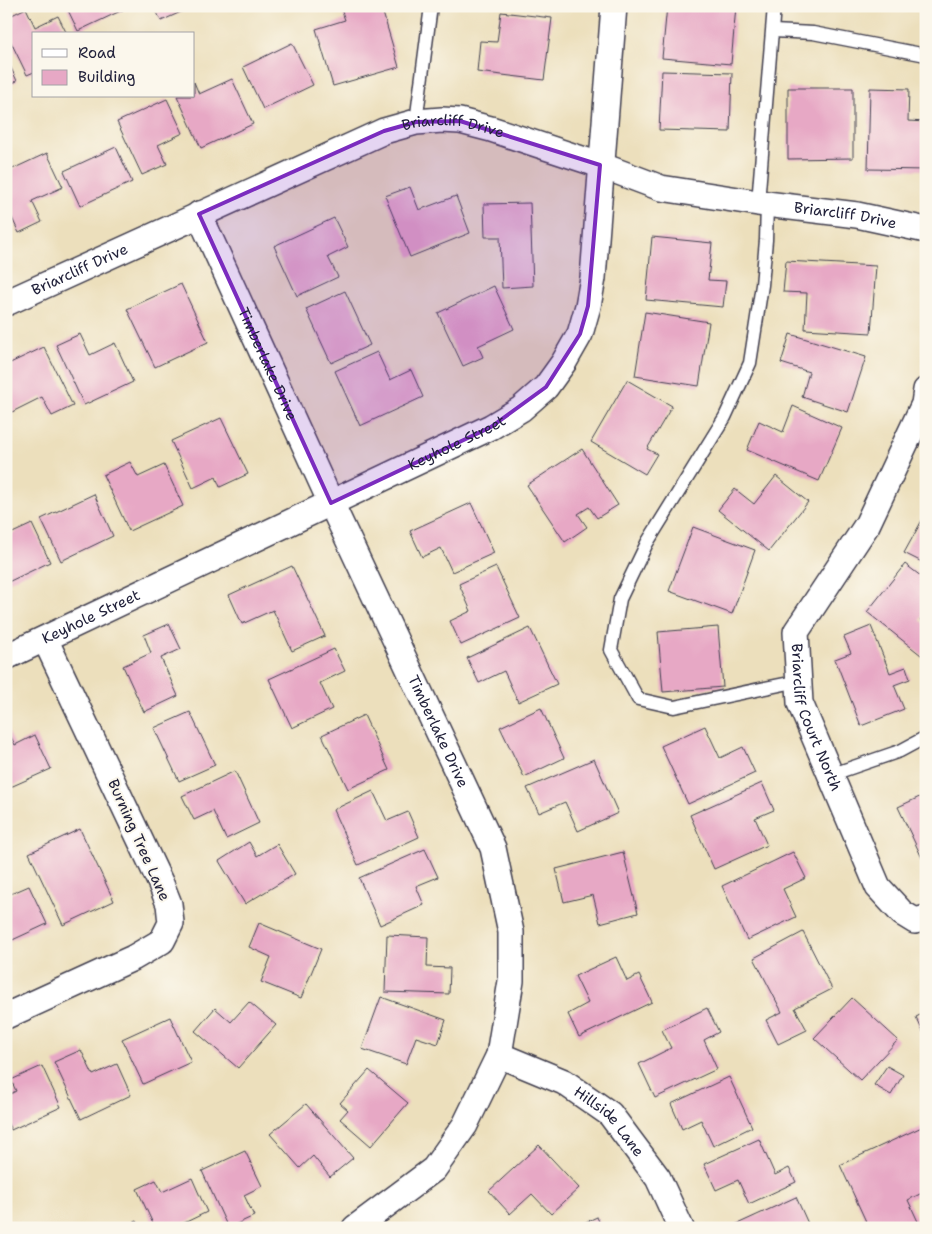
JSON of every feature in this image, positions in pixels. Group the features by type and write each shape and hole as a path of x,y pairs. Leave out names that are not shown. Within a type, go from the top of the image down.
{"street":[{"name":"Keyhole Street","path":"6,657 491,427 521,409 546,387 580,334 593,278 600,165 614,6"},
{"name":"Briarcliff Drive","path":"6,303 384,131 416,122 442,120 491,129 600,165 662,188 762,204 857,215 926,230"},
{"name":"Timberlake Drive","path":"198,214 493,848 511,932 511,981 499,1055 465,1126 434,1169 355,1228"},
{"name":"Briarcliff Court North","path":"926,390 924,404 866,525 796,632 800,703 878,887 902,914 915,921 926,918"},
{"name":"Burning Tree Lane","path":"6,1016 133,958 162,941 171,923 169,904 162,884 45,638"},
{"name":"Hillside Lane","path":"499,1055 564,1082 610,1114 658,1178 681,1228"}],"lane":[{"path":"416,122 430,6"},
{"path":"774,6 762,204 766,240 750,363 725,418 647,543 620,599 611,650 638,700 674,707 799,682"},
{"path":"773,31 813,34 926,55"},
{"path":"830,775 900,751 926,738"}],"highlighted area":[{"path":"460,121 600,165 588,306 580,334 546,387 491,427 331,503 199,214 384,131 416,122"}],"building":[{"path":"66,6 131,6 78,31"},
{"path":"154,6 194,6 161,21"},
{"path":"351,6 381,6 399,67 333,86 316,29 345,20 341,9"},
{"path":"667,6 736,6 731,64 662,58"},
{"path":"26,8 35,27 58,16 66,32 32,32 32,73 27,75 6,32 6,18"},
{"path":"501,12 552,18 544,80 477,72 480,41 497,42"},
{"path":"292,43 313,85 263,109 243,67"},
{"path":"6,57 17,81 6,86"},
{"path":"662,71 732,73 730,132 659,130"},
{"path":"232,79 253,124 201,148 178,98 195,98 195,84 199,94"},
{"path":"788,88 853,88 853,158 788,159"},
{"path":"870,88 909,89 908,121 926,122 926,170 868,169"},
{"path":"167,99 183,133 158,145 167,164 142,175 117,122"},
{"path":"116,147 132,182 80,206 64,171"},
{"path":"47,153 63,187 32,201 42,222 19,233 6,205 6,172"},
{"path":"410,187 419,210 456,196 470,233 410,257 385,196"},
{"path":"530,203 533,286 502,288 500,237 485,237 484,204"},
{"path":"334,218 348,247 328,257 338,277 297,296 274,246"},
{"path":"6,227 11,238 6,240"},
{"path":"652,237 712,243 708,280 726,281 723,307 646,300"},
{"path":"786,261 876,266 871,333 805,329 807,293 783,292"},
{"path":"181,284 208,342 155,367 127,309"},
{"path":"494,286 514,329 478,346 483,357 463,366 438,313"},
{"path":"345,291 370,345 331,363 306,309"},
{"path":"645,312 709,322 699,386 635,376"},
{"path":"80,334 90,355 115,343 133,382 84,405 56,345"},
{"path":"790,334 866,357 848,412 802,397 809,372 781,363"},
{"path":"44,347 73,406 52,416 42,397 12,412 6,400 6,365"},
{"path":"377,352 390,380 411,370 423,397 360,426 335,371"},
{"path":"627,380 672,406 647,449 657,454 645,474 591,442"},
{"path":"793,406 842,428 819,481 747,450 759,421 783,432"},
{"path":"221,418 248,474 220,487 216,477 193,488 171,441"},
{"path":"582,449 618,505 597,518 589,507 578,514 587,527 565,542 527,485"},
{"path":"130,462 138,477 164,465 183,506 129,531 103,475"},
{"path":"776,476 808,502 769,551 718,510 735,489 754,504"},
{"path":"94,494 113,536 61,561 41,519"},
{"path":"471,503 494,553 452,572 441,548 422,557 410,531"},
{"path":"926,513 926,564 904,553"},
{"path":"32,524 50,562 6,583 6,536"},
{"path":"693,527 755,550 732,614 669,591"},
{"path":"905,564 926,580 926,612 920,620 926,624 926,659 867,612"},
{"path":"292,566 325,636 292,651 273,610 242,624 229,595"},
{"path":"496,567 520,618 461,645 450,621 471,611 459,584"},
{"path":"169,624 181,649 161,658 178,696 144,712 123,666 151,653 144,635"},
{"path":"871,626 890,673 906,667 910,679 894,685 904,709 861,726 835,659 851,653 844,637"},
{"path":"718,627 723,687 663,692 658,632"},
{"path":"530,628 557,684 518,702 504,671 479,683 467,658"},
{"path":"334,649 345,671 320,683 332,709 292,728 269,679"},
{"path":"541,708 564,758 524,777 500,727"},
{"path":"190,712 215,765 179,781 154,728"},
{"path":"364,715 389,770 348,789 322,735"},
{"path":"705,726 720,758 743,747 755,773 688,804 661,746"},
{"path":"6,727 15,745 35,735 51,769 6,789"},
{"path":"594,759 618,813 578,831 565,802 539,813 527,788"},
{"path":"235,771 259,823 226,839 213,811 194,820 182,796"},
{"path":"762,783 774,810 755,818 767,845 714,869 690,815"},
{"path":"373,791 387,821 408,812 419,837 358,865 333,810"},
{"path":"926,794 926,859 923,860 898,807"},
{"path":"80,829 114,901 63,925 29,853"},
{"path":"249,842 257,856 277,844 295,874 245,904 219,861"},
{"path":"425,849 438,877 416,886 424,905 380,925 359,878"},
{"path":"623,852 638,913 600,923 593,895 564,902 556,869"},
{"path":"793,852 806,878 783,889 796,917 747,940 722,886"},
{"path":"29,886 47,924 6,943 6,896"},
{"path":"259,923 321,949 301,998 261,982 271,957 249,947"},
{"path":"803,932 832,989 795,1008 807,1030 778,1044 766,1020 782,1012 754,958"},
{"path":"387,935 428,937 427,967 450,968 449,994 385,992"},
{"path":"616,957 627,981 639,975 652,1002 579,1037 568,1014 588,1003 575,976"},
{"path":"381,997 446,1020 438,1044 416,1037 406,1064 362,1049"},
{"path":"852,998 898,1040 860,1080 814,1038"},
{"path":"249,1002 276,1025 238,1068 195,1031 215,1008 231,1022"},
{"path":"707,1008 719,1032 704,1040 717,1069 655,1098 639,1064 671,1048 662,1030"},
{"path":"926,1012 926,1038 916,1017"},
{"path":"170,1017 191,1062 143,1084 122,1039"},
{"path":"81,1050 93,1075 117,1064 131,1095 81,1119 54,1062"},
{"path":"42,1066 61,1107 11,1130 6,1120 6,1096 16,1091 11,1080"},
{"path":"887,1066 903,1075 891,1095 874,1085"},
{"path":"369,1070 408,1103 371,1146 340,1119 348,1110 340,1103"},
{"path":"729,1077 752,1127 713,1146 701,1120 682,1129 671,1104"},
{"path":"306,1104 353,1158 330,1177 313,1156 300,1168 270,1134"},
{"path":"926,1125 926,1191 908,1200 921,1228 869,1228 840,1165"},
{"path":"759,1139 775,1175 789,1168 796,1182 749,1204 738,1180 716,1190 704,1164"},
{"path":"539,1145 579,1188 551,1214 532,1194 510,1214 489,1191"},
{"path":"245,1151 262,1186 244,1195 254,1216 228,1228 202,1171"},
{"path":"192,1178 207,1212 182,1224 184,1228 155,1228 137,1189 156,1180 162,1192"},
{"path":"796,1197 810,1228 734,1228 733,1226"},
{"path":"597,1217 602,1228 573,1228"},
{"path":"137,1221 141,1228 122,1228"}]}
